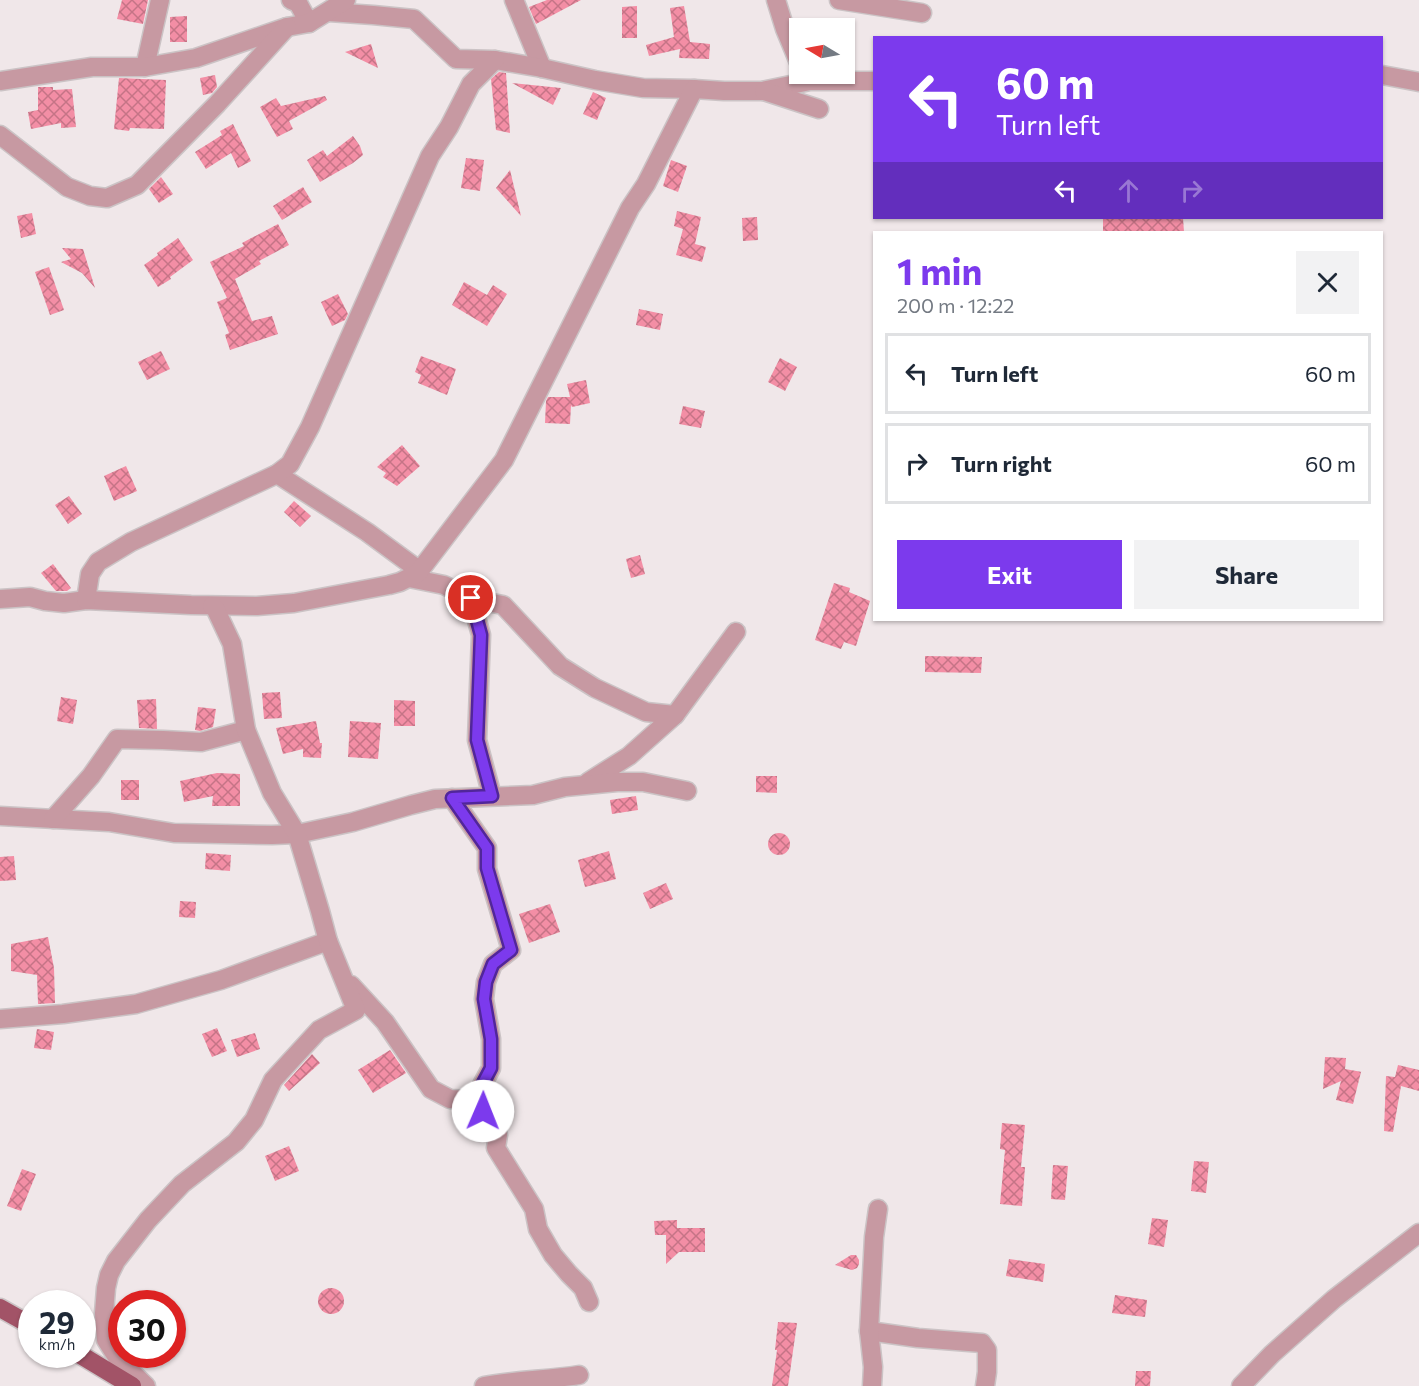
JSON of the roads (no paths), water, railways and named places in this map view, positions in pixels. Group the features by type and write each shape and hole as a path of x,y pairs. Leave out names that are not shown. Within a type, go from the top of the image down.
{"main road":[{"path":"0,1308 18,1318"},
{"path":"96,1364 132,1386"}],"street":[{"path":"145,67 160,0"},
{"path":"291,0 298,3 309,23"},
{"path":"0,81 92,67 145,67 196,58 287,27 309,23 346,0"},
{"path":"514,0 542,68"},
{"path":"776,0 789,39"},
{"path":"839,0 922,13"},
{"path":"329,12 414,20 456,59 495,60 542,68 595,81 643,88 762,91 819,109 808,84"},
{"path":"0,135 67,187 107,198 137,185 218,104 287,27"},
{"path":"86,600 90,574 98,562 131,542 277,474 290,464 310,427 430,156 449,127 471,84 495,60"},
{"path":"1383,75 1419,82"},
{"path":"855,79 873,81"},
{"path":"762,91 789,80"},
{"path":"0,599 30,597 64,603 86,600 257,606 294,603 389,585 415,574 504,460 630,208 646,184 694,89"},
{"path":"277,474 367,532 415,574 471,598 503,605 560,666 595,688 646,712 675,715"},
{"path":"471,598 481,635 477,740 492,796"},
{"path":"146,1386 118,1359 106,1340 104,1313 109,1275 116,1261 148,1220 182,1184 236,1142 254,1120 273,1080 319,1030 356,1010 328,941 297,834 272,793 246,730 232,644 212,606"},
{"path":"584,785 629,756 675,715 736,632"},
{"path":"53,819 91,776 117,739 201,742 246,730"},
{"path":"0,816 109,822 174,833 272,835 297,834 353,822 435,799 533,795 565,787 617,782 643,782 687,791"},
{"path":"452,798 487,848 487,868 511,950 493,964 486,982 484,999 491,1039 491,1068 481,1087 483,1111"},
{"path":"0,1019 63,1014 136,1004 221,980 328,941"},
{"path":"342,976 385,1022 431,1089 450,1099 471,1100 483,1111 498,1135 496,1148 534,1209 538,1229 553,1255 584,1288 589,1302"},
{"path":"872,1386 873,1367 869,1331 874,1237 878,1209"},
{"path":"1241,1386 1272,1354 1334,1299 1419,1233"},
{"path":"869,1331 982,1343 987,1350 985,1386"},
{"path":"484,1386 579,1375"}]}
